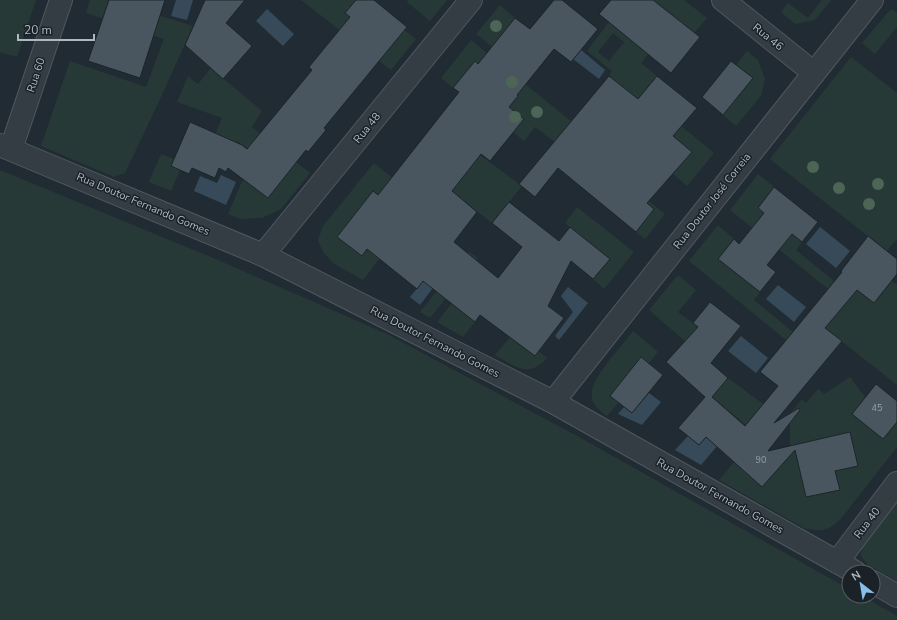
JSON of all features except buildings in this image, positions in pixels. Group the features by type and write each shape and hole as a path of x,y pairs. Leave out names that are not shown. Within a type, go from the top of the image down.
{"street":[{"name":"Rua 60","path":"6,147 61,0"},
{"name":"Rua 48","path":"264,255 471,0"},
{"name":"Rua 46","path":"723,0 814,73"},
{"name":"Rua Doutor José Correia","path":"553,402 872,0"},
{"name":"Rua Doutor Fernando Gomes","path":"6,147 264,255 553,402 841,564"},
{"name":"Rua 40","path":"848,564 897,483"},
{"path":"881,587 897,596"}],"green space":[{"path":"0,0 36,0 17,57 0,52"},
{"path":"90,0 110,0 193,26 125,173 114,177 41,146 70,61 146,87 164,39 86,13"},
{"path":"301,0 356,0 345,13 389,49 404,30 416,39 391,70"},
{"path":"408,0 447,0 430,21 407,2"},
{"path":"650,0 684,0 707,18 694,33 677,19 641,63 657,76 642,94 714,153 687,186 673,174 691,152 652,119 628,91 609,76 612,71 587,51 609,22 622,33","holes":["613,33 624,42 609,61 598,52"]},
{"path":"822,0 831,0 815,20 795,24 781,12 788,3 808,18"},
{"path":"500,5 515,18 499,39 518,67 476,34"},
{"path":"891,9 897,13 897,28 875,54 862,43"},
{"path":"471,40 572,122 556,143 535,127 524,141 498,120 518,96 475,61 453,88 441,78"},
{"path":"747,51 758,60 765,79 761,96 736,126 723,115 752,78 736,65"},
{"path":"851,57 897,93 897,239 887,251 770,159"},
{"path":"211,68 262,111 252,127 310,173 281,209 262,218 240,219 228,214 243,179 268,198 284,177 237,141 233,147 213,139 222,118 177,102 188,76 198,84"},
{"path":"161,154 174,159 180,170 171,191 149,182"},
{"path":"480,155 522,186 492,223 450,190"},
{"path":"374,163 423,202 363,280 333,263 323,252 318,240 323,226"},
{"path":"0,170 218,260 387,334 579,437 841,584 841,604 876,604 897,616 897,620 0,620"},
{"path":"758,174 774,187 758,207 802,242 796,250 834,281 828,289 730,210"},
{"path":"636,191 665,214 645,239 636,232 654,209 634,193"},
{"path":"577,207 634,252 604,289 593,279 610,259 565,223"},
{"path":"718,225 734,239 718,259 760,292 754,300 793,332 786,340 689,261"},
{"path":"469,252 478,258 430,318 420,312"},
{"path":"678,275 696,290 678,312 706,333 693,348 649,310"},
{"path":"892,281 897,285 897,385 825,328 857,289 874,303"},
{"path":"452,303 475,322 463,337 437,322"},
{"path":"633,331 658,352 649,363 641,358 619,402 607,416 598,409 593,402 593,387 600,373"},
{"path":"510,337 535,356 538,351 547,358 534,368 528,369 515,366 495,355"},
{"path":"850,377 865,397 853,414 883,439 897,422 897,447 840,520 835,524 824,530 804,528 719,480 734,462 762,487 788,458 781,451 790,446 790,425 784,421 802,399 806,403 818,389 824,394"},
{"path":"728,378 763,404 746,425 712,397"},
{"path":"897,500 897,581 881,572 881,564 867,564 861,556 862,545"}],"water":[{"path":"176,0 193,0 187,20 171,16"},
{"path":"267,9 294,34 283,46 256,21"},
{"path":"580,49 605,70 599,79 573,59"},
{"path":"221,175 236,182 226,205 194,191 200,176 217,183"},
{"path":"820,227 850,251 836,268 806,244"},
{"path":"433,269 442,276 420,305 410,297"},
{"path":"778,285 806,307 794,322 766,299"},
{"path":"568,287 588,303 559,340 555,336 573,312 561,296"},
{"path":"741,336 768,358 756,373 728,351"},
{"path":"649,393 661,402 642,425 618,414 624,407 632,413"},
{"path":"713,429 724,438 701,465 675,450 688,436 699,445"}]}
